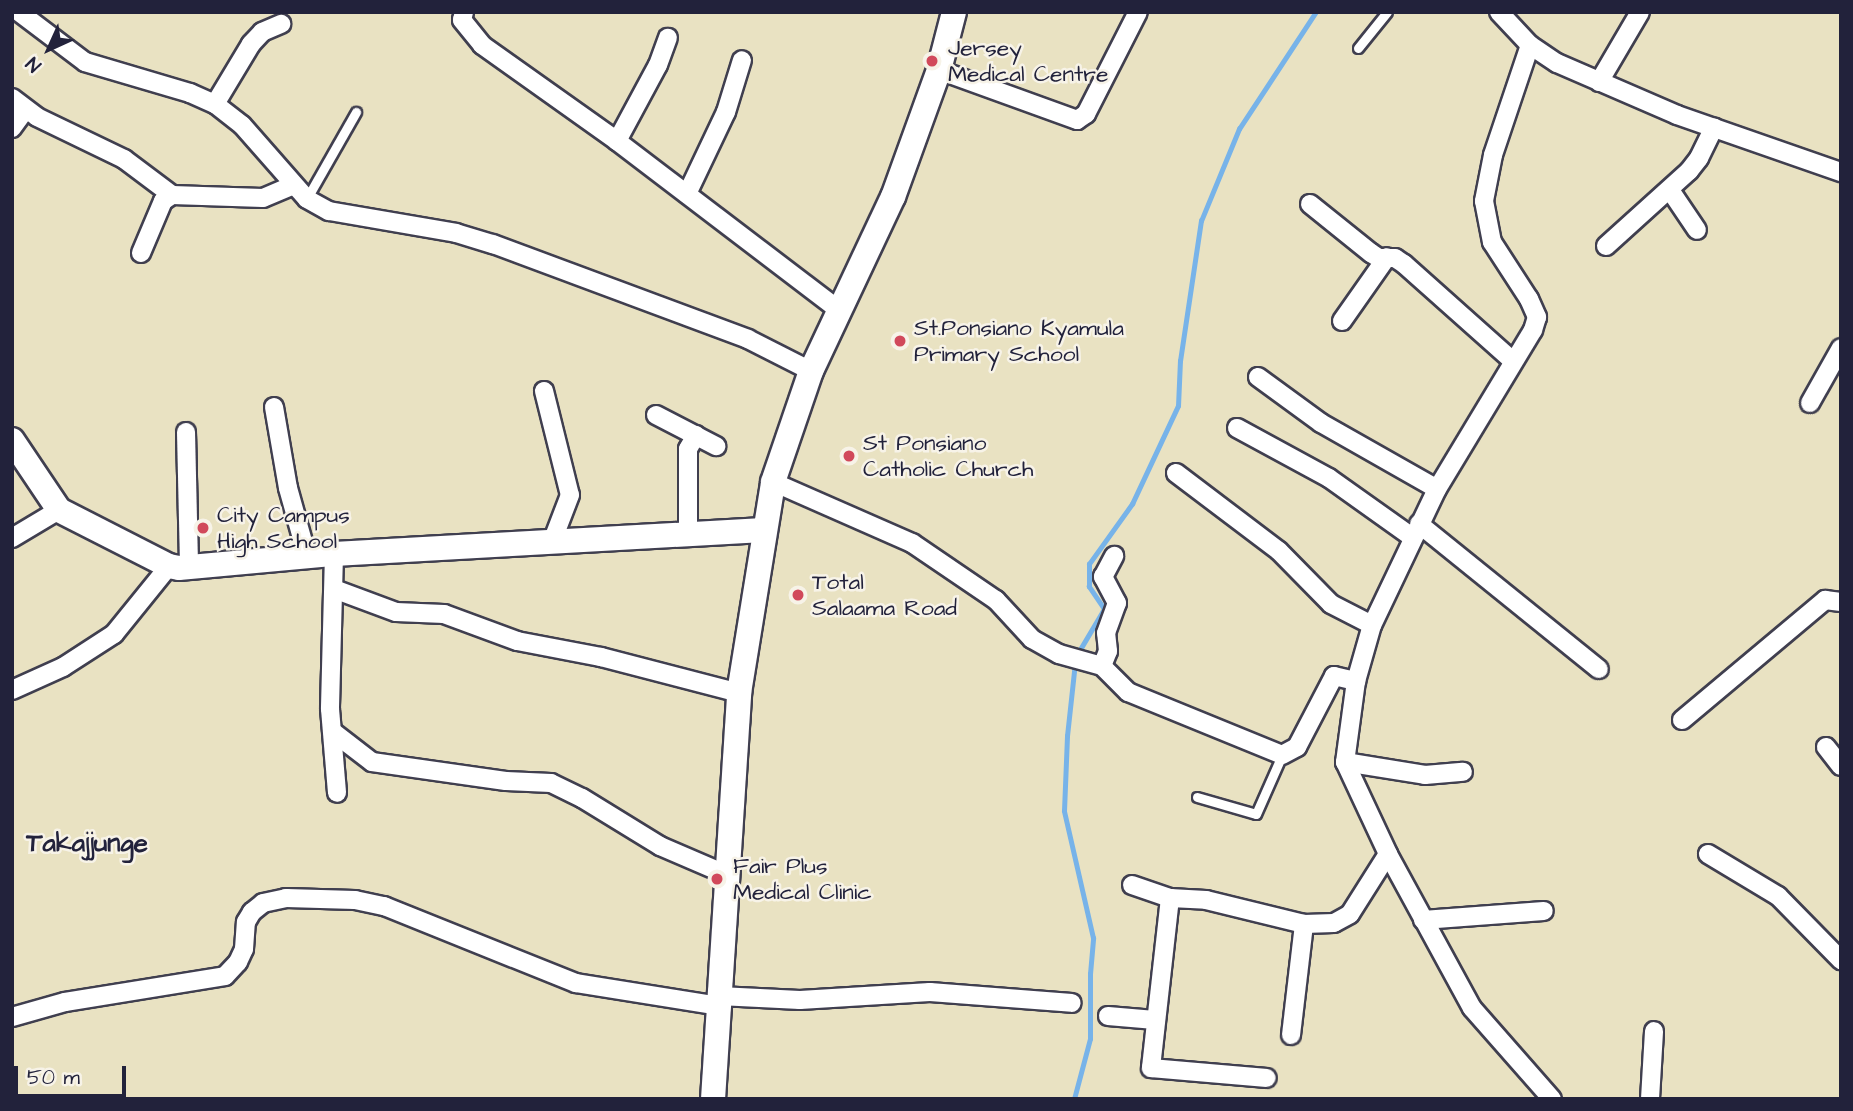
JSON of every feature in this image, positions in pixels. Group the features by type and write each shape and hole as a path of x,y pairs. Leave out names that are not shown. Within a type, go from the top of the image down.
{"main road":[{"path":"713,1099 725,874 739,693 763,530 773,482 811,371 893,197 939,70 954,12"},
{"path":"12,440 59,510 179,567 334,554 763,530"}],"street":[{"path":"939,70 1077,120 1086,114 1138,12"},
{"path":"1499,12 1530,45 1557,63 1713,127 1841,172"},
{"path":"1599,82 1640,12"},
{"path":"460,15 482,45 617,141 839,310"},
{"path":"24,16 85,62 190,93 215,104 242,125 307,199 329,211 456,233 493,244 748,339 811,371"},
{"path":"215,104 251,44 262,32 281,24"},
{"path":"617,141 658,65 668,38"},
{"path":"1530,45 1493,155 1484,201 1492,242 1530,299 1537,317 1514,361 1437,489 1372,625 1356,681 1345,762 1388,854 1472,1008 1551,1098"},
{"path":"687,194 726,112 742,60"},
{"path":"12,128 19,104 67,134 124,159 172,195 263,198 293,185"},
{"path":"1606,246 1670,190 1699,158 1713,127"},
{"path":"1670,190 1697,230"},
{"path":"141,253 163,201 172,195"},
{"path":"1310,204 1371,253 1379,258 1387,257 1404,264 1514,361"},
{"path":"1342,321 1387,257"},
{"path":"1810,403 1841,348"},
{"path":"1258,377 1321,423 1437,489"},
{"path":"544,391 570,495 552,542"},
{"path":"274,407 288,488 307,556"},
{"path":"656,415 716,446"},
{"path":"1237,428 1329,478 1415,531 1599,669"},
{"path":"12,691 63,667 114,634 179,567 186,432"},
{"path":"688,534 688,449 696,435"},
{"path":"1176,473 1279,551 1331,604 1372,625"},
{"path":"773,482 912,543 996,600 1032,639 1075,660 1102,666 1128,692 1282,755 1297,747 1334,676 1356,681"},
{"path":"12,538 59,510"},
{"path":"334,554 330,709 337,793"},
{"path":"1102,666 1108,651 1106,633 1117,603 1103,576 1114,556"},
{"path":"334,589 396,612 444,614 517,641 601,657 739,693"},
{"path":"1682,720 1825,600 1841,602"},
{"path":"333,732 372,762 506,780 551,783 592,803 660,846 725,874"},
{"path":"1826,747 1841,765"},
{"path":"1345,762 1425,775 1464,772"},
{"path":"1132,885 1170,898 1206,900 1304,924 1334,923 1346,918 1388,854"},
{"path":"1708,854 1777,897 1841,960"},
{"path":"12,1017 65,1002 225,976 238,962 244,949 246,922 252,912 263,903 286,898 355,900 384,906 576,983 719,1001 800,1000 930,992 1072,1003"},
{"path":"1170,898 1151,1068 1267,1078"},
{"path":"1423,920 1544,911"},
{"path":"1291,1035 1304,924"},
{"path":"1108,1016 1155,1020"},
{"path":"1650,1099 1654,1031"}],"lane":[{"path":"1358,48 1387,12"},
{"path":"307,199 356,111"},
{"path":"1197,797 1256,814 1282,755"}],"waterway":[{"path":"1078,653 1104,609 1089,587 1089,564 1132,504 1178,406 1180,361 1201,221 1239,129 1316,12"},
{"path":"1074,1099 1090,1039 1093,938 1064,811 1067,736 1075,662"}],"place":[{"name":"Jersey Medical Centre","path":"932,61"},
{"name":"St.Ponsiano Kyamula Primary School","path":"900,341"},
{"name":"St Ponsiano Catholic Church","path":"849,456"},
{"name":"City Campus High School","path":"203,528"},
{"name":"Total Salaama Road","path":"798,595"},
{"name":"Fair Plus Medical Clinic","path":"717,879"}],"district":[{"name":"Takajjunge","path":"87,844"}]}
